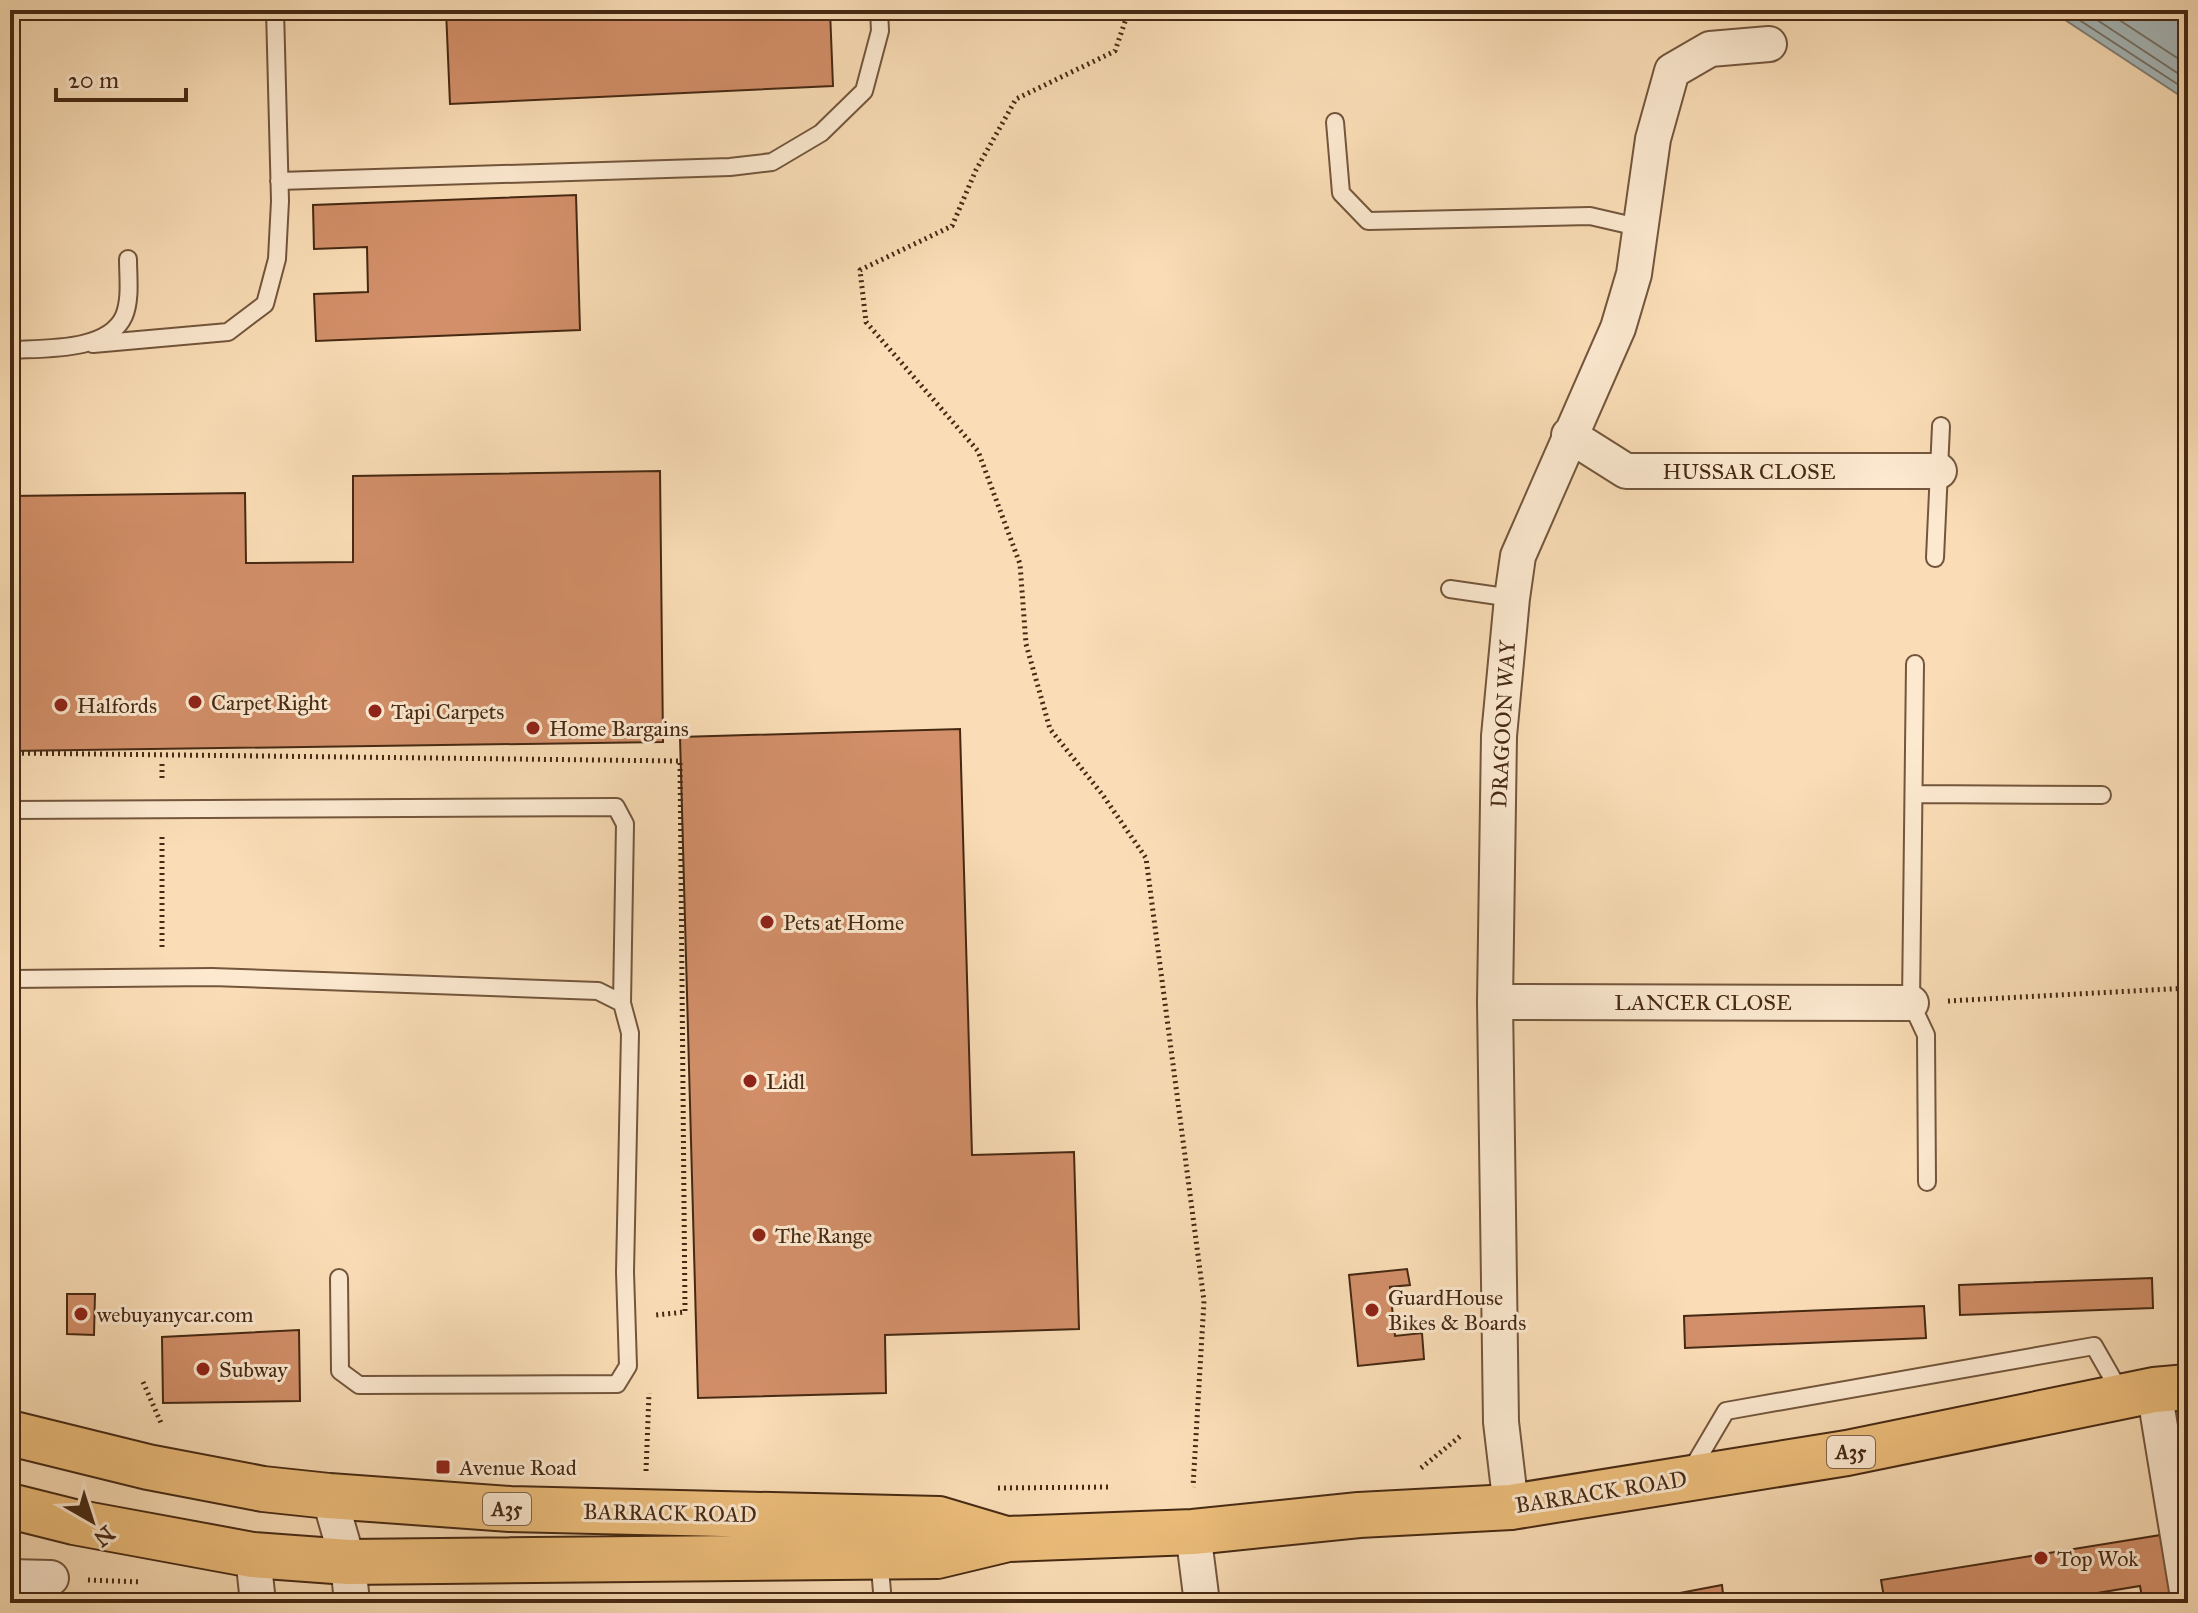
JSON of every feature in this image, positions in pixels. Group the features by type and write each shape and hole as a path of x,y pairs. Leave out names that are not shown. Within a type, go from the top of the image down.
{"main road":[{"name":"BARRACK ROAD","path":"10,1506 74,1522 253,1555 350,1583 879,1556 937,1556 1008,1539 1193,1532 1359,1515 1511,1507 1847,1453 2155,1391"},
{"name":"BARRACK ROAD","path":"10,1433 148,1467 263,1489 525,1509 939,1519 1008,1539"}],"street":[{"name":"DRAGOON WAY","path":"1511,1507 1501,1422 1495,1002 1499,736 1518,556 1618,328 1634,274 1653,139 1672,71 1710,49 1769,44"},
{"name":"HUSSAR CLOSE","path":"1569,435 1626,471 1939,471"},
{"name":"LANCER CLOSE","path":"1495,1002 1911,1003"},
{"path":"2155,1391 2188,1597"},
{"path":"329,1496 350,1583"},
{"path":"1193,1532 1202,1603"},
{"path":"253,1555 258,1603"},
{"path":"10,1577 51,1578"}],"lane":[{"path":"10,350 228,332 265,304 277,259 279,181 275,10"},
{"path":"279,181 730,167 772,162 821,133 864,91 880,31 879,10"},
{"path":"1335,122 1341,193 1368,221 1590,216 1642,228"},
{"path":"93,344 124,317 129,288 128,259"},
{"path":"1935,558 1941,426"},
{"path":"1450,589 1512,598"},
{"path":"1915,664 1911,1003 1926,1035 1927,1182"},
{"path":"1915,794 2102,795"},
{"path":"10,810 616,807 625,824 622,1003 630,1033 625,1272 628,1366 617,1384 359,1385 340,1371 339,1278"},
{"path":"10,979 162,977 598,991 622,1003"},
{"path":"1686,1479 1726,1411 2094,1346 2155,1391"},
{"path":"879,1556 883,1603"}],"path":[{"path":"1129,10 1115,51 1016,99 976,170 952,226 860,270 866,322 978,451 1020,564 1026,644 1050,729 1102,794 1146,858 1204,1301 1193,1532"},
{"path":"162,764 162,977"},
{"path":"1911,1003 2188,988"},
{"path":"143,1382 164,1429"},
{"path":"51,1578 157,1583"}],"water":[{"path":"2050,10 2188,10 2188,101"}],"building":[{"path":"446,10 830,10 833,86 450,104"},
{"path":"576,195 580,330 316,341 314,294 368,292 367,247 314,249 313,205"},
{"path":"660,471 663,742 10,751 10,496 245,493 246,563 353,562 353,476"},
{"path":"960,729 972,1155 1074,1152 1079,1329 885,1335 886,1393 698,1398 680,737"},
{"name":"GuardHouse Bikes & Boards","path":"1407,1269 1410,1285 1390,1287 1395,1336 1422,1333 1424,1359 1358,1366 1349,1275"},
{"path":"2152,1278 2153,1308 1960,1315 1959,1285"},
{"name":"webuyanycar.com","path":"67,1294 95,1294 94,1335 67,1334"},
{"path":"1924,1306 1926,1338 1685,1348 1684,1316"},
{"path":"299,1330 300,1401 163,1403 162,1337"},
{"path":"2167,1534 2178,1603 2143,1603 2140,1586 2037,1603 1885,1603 1881,1580"},
{"path":"1722,1585 1724,1603 1670,1603 1669,1595"},
{"path":"1842,1594 1844,1603 1792,1603"},
{"path":"1669,1595 1670,1603 1625,1603"}],"place":[{"name":"Carpet Right","path":"195,702"},
{"name":"Halfords","path":"61,705"},
{"name":"Tapi Carpets","path":"375,711"},
{"name":"Home Bargains","path":"533,728"},
{"name":"Pets at Home","path":"767,922"},
{"name":"Lidl","path":"750,1081"},
{"name":"The Range","path":"759,1235"},
{"name":"GuardHouse Bikes & Boards","path":"1372,1310"},
{"name":"webuyanycar.com","path":"81,1314"},
{"name":"Subway","path":"203,1369"},
{"name":"Avenue Road","path":"443,1467"},
{"name":"Top Wok","path":"2041,1558"}]}
